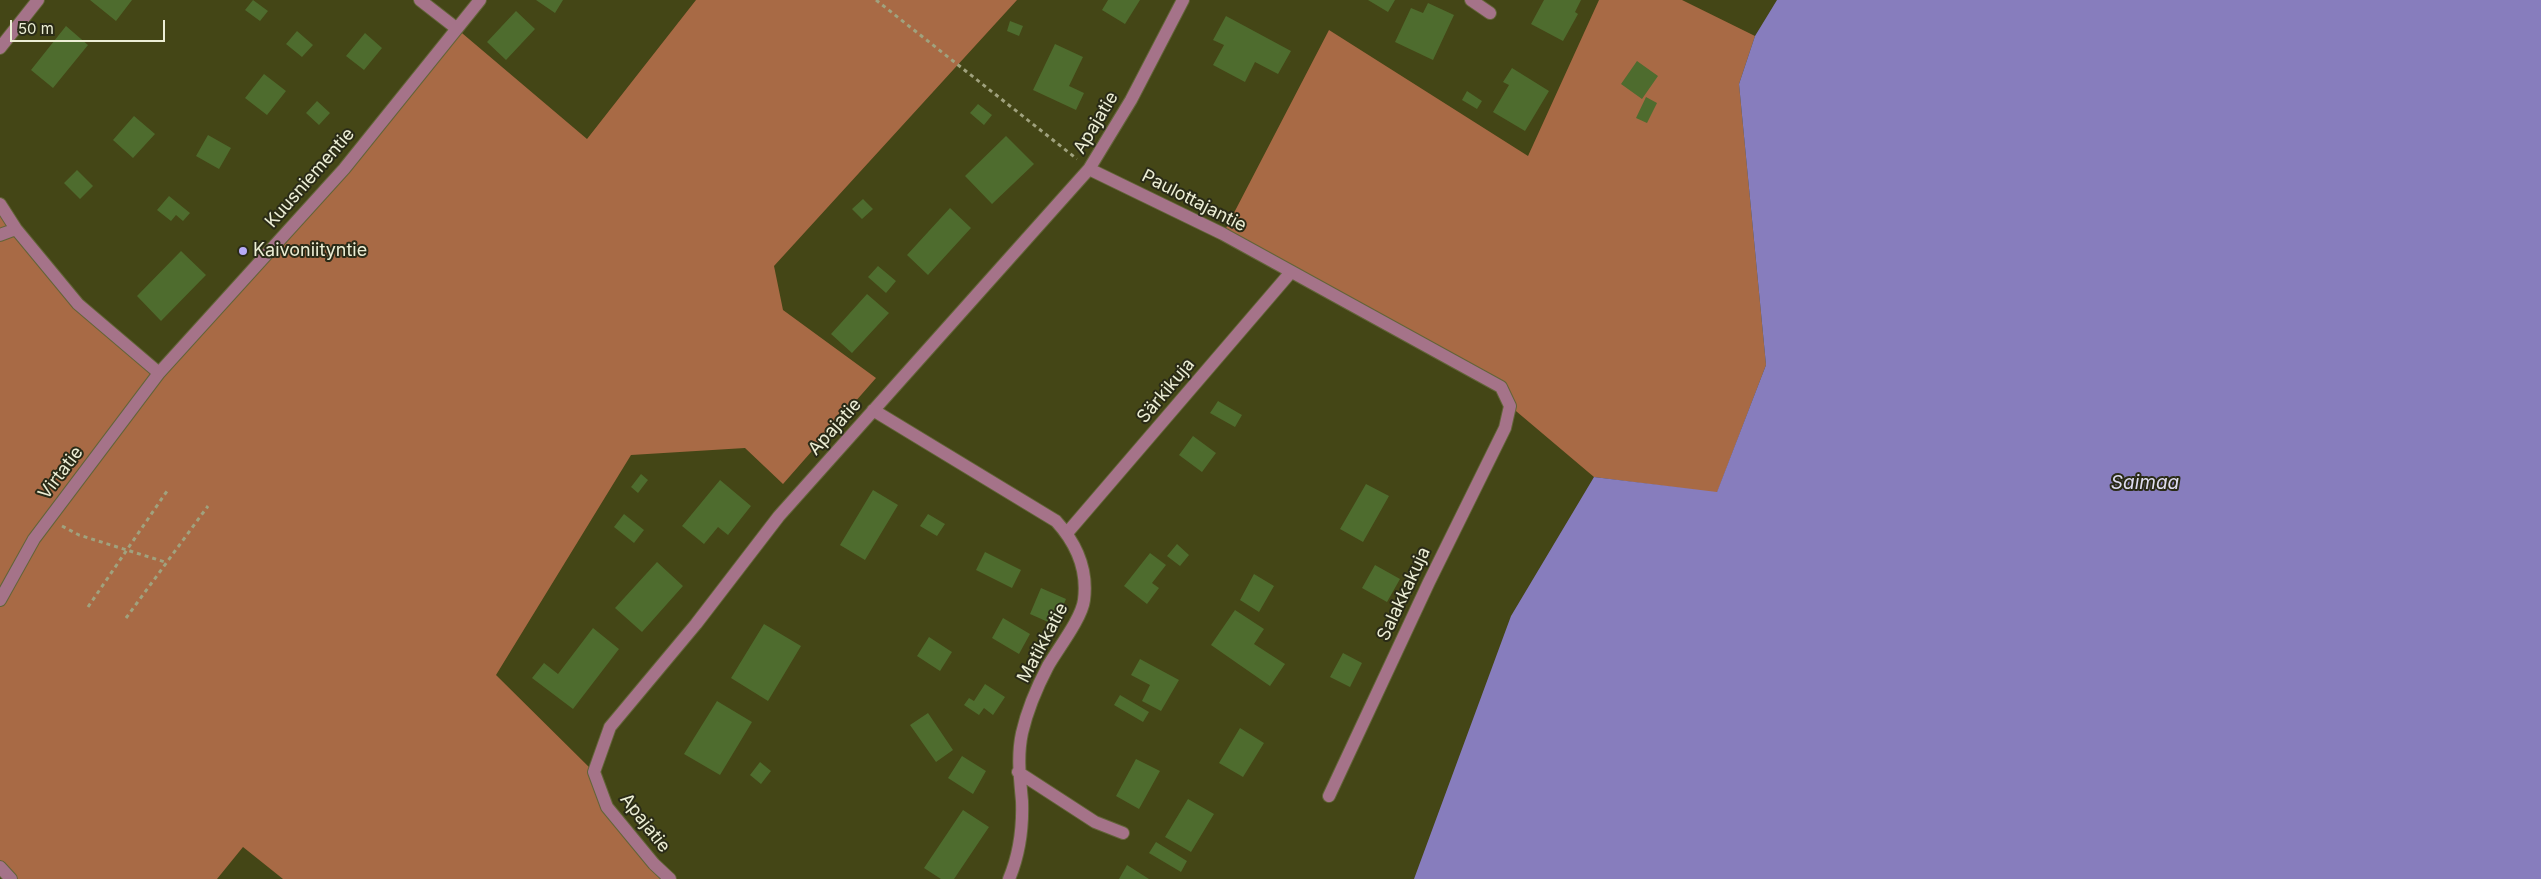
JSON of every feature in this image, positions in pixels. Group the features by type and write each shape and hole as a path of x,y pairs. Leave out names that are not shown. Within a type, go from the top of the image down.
{"street":[{"path":"0,48 38,0"},
{"path":"420,0 456,28"},
{"name":"Kuusniementie","path":"159,373 344,169 480,0"},
{"name":"Apajatie","path":"670,879 654,864 606,807 594,772 610,727 696,624 780,516 1090,169 1131,100 1183,0"},
{"path":"1471,0 1490,13"},
{"name":"Paulottajantie","path":"1090,169 1223,234 1501,387 1510,406"},
{"path":"0,204 16,229 78,304 159,373"},
{"path":"0,235 16,229"},
{"name":"Särkikuja","path":"1067,533 1291,272"},
{"name":"Virtatie","path":"0,600 34,539 159,373"},
{"name":"Salakkakuja","path":"1329,796 1429,582 1504,428 1510,406"},
{"name":"Matikkatie","path":"873,410 1056,521 1076,547 1085,574 1084,602 1048,667 1033,700 1022,734 1018,772 1022,832 1018,858 1010,879"},
{"path":"1018,772 1095,822 1123,833"},
{"path":"0,866 11,879"}],"path":[{"path":"876,0 1090,169"},
{"path":"88,607 167,491"},
{"path":"126,618 165,562 208,506"},
{"path":"49,518 79,535 165,562"}],"shaded area":[{"path":"696,0 1017,0 774,266 783,310 876,378 783,484 745,448 631,455 496,675 594,772 607,807 670,879 283,879 243,847 217,879 11,879 0,867 0,213 47,267 159,373 344,169 456,28 587,139"},
{"path":"1599,0 1682,0 1755,36 1739,84 1766,365 1717,493 1594,477 1510,406 1501,387 1223,234 1329,30 1528,156"}],"water":[{"name":"Saimaa","path":"1777,0 2541,0 2541,879 1414,879 1511,616 1594,477 1717,492 1766,365 1739,84 1755,36"}],"building":[{"path":"90,0 132,0 116,21"},
{"path":"253,0 268,11 260,21 245,10"},
{"path":"536,0 563,0 555,13"},
{"path":"1108,0 1140,0 1125,24 1102,10"},
{"path":"1368,0 1395,0 1388,12"},
{"path":"1544,0 1581,0 1575,12 1578,14 1563,41 1531,24"},
{"path":"1428,3 1454,15 1433,60 1395,42 1411,8 1423,13"},
{"path":"516,11 535,29 506,60 487,42"},
{"path":"1226,16 1291,51 1278,74 1255,62 1245,82 1213,65 1224,45 1213,40"},
{"path":"1010,21 1023,26 1019,36 1007,31"},
{"path":"66,26 88,45 53,88 31,70"},
{"path":"297,31 313,45 302,57 286,44"},
{"path":"365,33 382,48 364,70 346,56"},
{"path":"1055,44 1083,57 1069,86 1084,93 1076,110 1033,90"},
{"path":"1637,61 1658,76 1642,99 1621,84"},
{"path":"1512,68 1549,91 1525,131 1493,112 1509,85 1503,82"},
{"path":"264,74 286,91 267,115 245,98"},
{"path":"1467,91 1482,101 1477,109 1462,100"},
{"path":"1646,97 1657,103 1647,123 1636,118"},
{"path":"317,101 330,113 319,125 306,113"},
{"path":"978,104 992,115 984,125 970,113"},
{"path":"134,116 155,134 133,158 113,140"},
{"path":"208,135 231,148 219,169 196,156"},
{"path":"1006,136 1034,164 992,204 965,176"},
{"path":"77,170 93,186 80,199 64,183"},
{"path":"169,196 190,213 183,221 176,215 171,221 157,210"},
{"path":"863,199 873,209 862,219 852,209"},
{"path":"950,208 971,228 928,275 907,255"},
{"path":"181,251 206,275 161,321 137,296"},
{"path":"878,266 896,281 886,293 868,277"},
{"path":"867,294 889,313 852,353 831,334"},
{"path":"1218,401 1242,415 1235,427 1210,413"},
{"path":"1193,436 1216,453 1202,472 1179,455"},
{"path":"641,474 648,480 638,493 631,487"},
{"path":"720,480 751,506 728,535 718,527 704,544 682,526"},
{"path":"1366,484 1389,496 1363,542 1340,529"},
{"path":"873,490 898,505 865,560 840,545"},
{"path":"624,514 644,530 634,543 614,527"},
{"path":"928,514 945,524 937,536 920,526"},
{"path":"1177,544 1189,555 1180,566 1167,556"},
{"path":"985,552 1021,570 1012,588 976,570"},
{"path":"1150,553 1166,565 1152,583 1159,588 1147,604 1124,586"},
{"path":"657,562 683,586 642,632 615,608"},
{"path":"1375,565 1400,579 1387,602 1362,588"},
{"path":"1254,574 1274,586 1259,612 1240,600"},
{"path":"1041,588 1066,599 1055,625 1030,614"},
{"path":"1235,610 1264,629 1254,644 1285,664 1270,686 1211,645"},
{"path":"1003,618 1030,634 1019,654 992,638"},
{"path":"764,624 801,646 768,701 731,678"},
{"path":"593,628 619,649 573,709 532,678 544,663 558,674"},
{"path":"929,637 952,652 940,671 917,656"},
{"path":"1343,653 1362,663 1350,687 1330,677"},
{"path":"1140,659 1179,680 1161,711 1142,701 1150,685 1131,675"},
{"path":"985,684 1005,697 993,715 984,708 979,715 964,705 969,698 974,701"},
{"path":"1120,695 1149,712 1143,722 1114,705"},
{"path":"717,701 752,722 720,775 684,754"},
{"path":"928,713 953,750 936,762 910,725"},
{"path":"1240,728 1264,743 1243,777 1219,763"},
{"path":"962,756 986,771 973,794 948,778"},
{"path":"1136,759 1160,771 1139,809 1116,796"},
{"path":"760,762 771,771 761,784 750,775"},
{"path":"1188,799 1214,814 1191,852 1165,837"},
{"path":"963,810 989,827 954,879 941,879 924,868"},
{"path":"1156,842 1187,861 1181,872 1149,853"},
{"path":"1127,865 1149,879 1119,879"}],"place":[{"name":"Kaivoniityntie","path":"243,251"}]}
